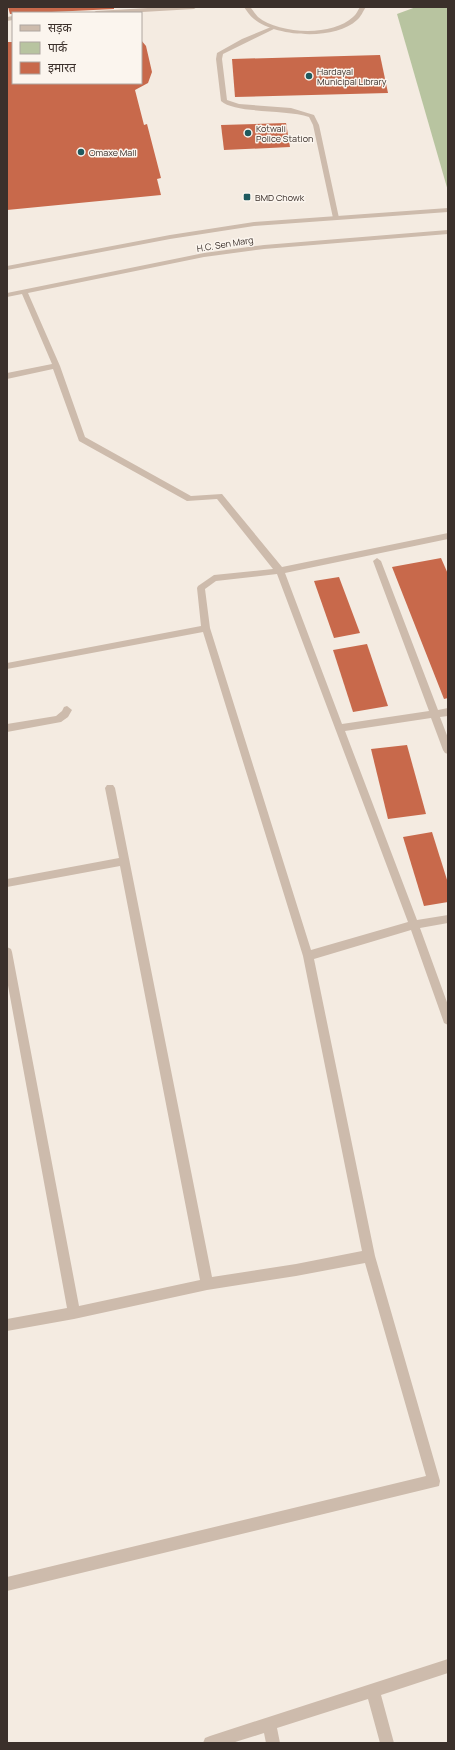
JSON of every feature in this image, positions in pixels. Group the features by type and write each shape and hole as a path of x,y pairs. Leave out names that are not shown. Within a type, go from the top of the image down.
{"street":[{"path":"112,12 194,7"},
{"path":"247,7 250,13 259,21 274,28 300,32 314,32 334,29 350,22 361,13 363,7"},
{"path":"274,28 244,40 220,53 219,59 224,101 234,106 290,109 312,116 316,125 336,218"},
{"name":"H.C. Sen Marg","path":"7,268 170,237 247,225 448,210"},
{"name":"H.C. Sen Marg","path":"7,295 204,255 264,247 448,232"},
{"path":"24,291 56,366 82,439 190,499 219,496 280,571 414,925 448,1020"},
{"path":"7,376 56,366"},
{"path":"7,1584 434,1481 369,1256 308,956 206,628 201,588 214,578 280,571 448,536"},
{"path":"376,561 433,714 448,750"},
{"path":"7,666 206,628"},
{"path":"7,728 58,718 65,714 66,710"},
{"path":"339,728 448,712"},
{"path":"110,788 207,1284"},
{"path":"7,884 125,861"},
{"path":"308,956 414,925 448,919"},
{"path":"7,952 74,1313"},
{"path":"7,1325 74,1313 207,1284 296,1270 369,1256"},
{"path":"210,1743 448,1666"},
{"path":"373,1690 387,1743"},
{"path":"269,1724 273,1743"}],"green space":[{"path":"416,7 448,7 448,191 397,14"}],"building":[{"path":"8,7 114,7 114,9 12,12 12,14 10,14"},
{"name":"Omaxe Mall","path":"142,41 146,46 152,72 148,83 135,90 144,125 147,124 161,178 157,179 161,195 7,210 7,42 12,42 12,84 142,84"},
{"name":"Hardayal Municipal Library","path":"380,55 388,93 235,97 232,59"},
{"path":"286,123 290,147 224,150 221,125"},
{"path":"441,558 448,574 448,698 444,699 392,567"},
{"path":"339,577 360,633 334,638 314,581"},
{"path":"367,644 388,706 353,712 333,650"},
{"path":"407,745 426,814 388,819 371,749"},
{"path":"432,832 448,883 448,902 424,906 403,837"}],"place":[{"name":"Hardayal Municipal Library","path":"309,76"},
{"name":"Kotwali Police Station","path":"248,133"},
{"name":"Omaxe Mall","path":"81,152"},
{"name":"BMD Chowk","path":"247,197"}]}
